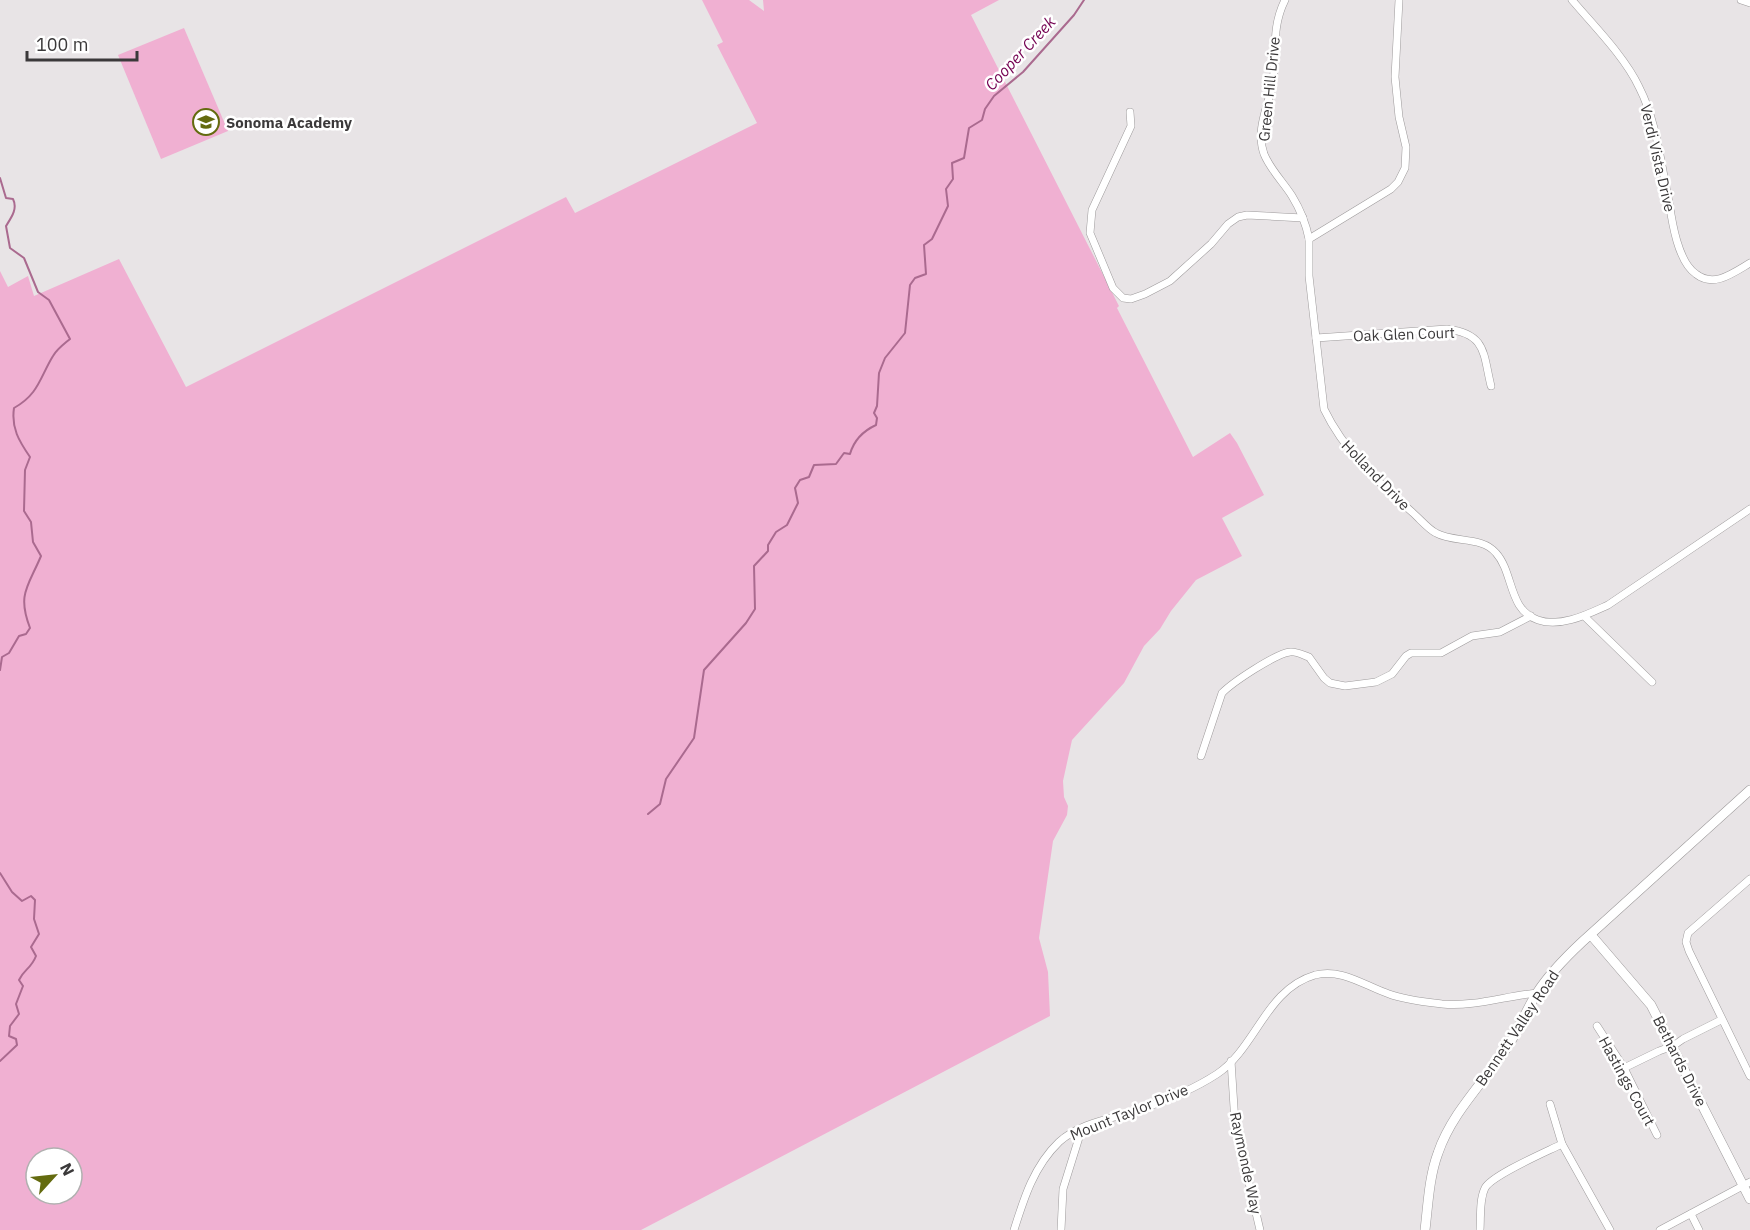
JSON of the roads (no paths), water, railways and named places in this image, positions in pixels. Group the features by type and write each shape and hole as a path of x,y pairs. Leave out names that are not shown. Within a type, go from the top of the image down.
{"street":[{"name":"Green Hill Drive","path":"1284,0 1275,24 1272,81 1263,117 1261,142 1265,155 1293,196 1309,239"},
{"path":"1309,239 1391,189 1398,182 1405,168 1406,147 1399,117 1395,77 1399,0"},
{"name":"Verdi Vista Drive","path":"1572,0 1614,50 1639,86 1659,154 1678,245 1685,261 1694,273 1704,279 1712,280 1725,277 1750,263"},
{"path":"1741,0 1750,3"},
{"path":"1130,112 1131,126 1092,210 1090,233 1113,288 1123,298 1131,299 1145,294 1170,280 1238,217 1247,214 1303,218"},
{"name":"Holland Drive","path":"1309,239 1309,276 1324,409 1331,424 1345,445 1391,494 1436,533 1451,539 1473,541 1490,547 1496,552 1501,559 1516,601 1523,611 1531,616"},
{"name":"Oak Glen Court","path":"1316,338 1447,329 1461,331 1476,339 1483,348 1491,386"},
{"path":"1201,756 1222,693 1229,686 1290,652 1309,657 1330,683 1345,686 1376,682 1392,674 1411,653 1441,653 1472,636 1500,632 1531,616 1550,623 1584,616 1608,604 1750,508"},
{"path":"1584,616 1652,682"},
{"name":"Bennett Valley Road","path":"1425,1230 1436,1161 1448,1130 1514,1037 1537,993 1563,961 1750,790"},
{"path":"1750,879 1689,933 1686,942 1721,1020 1750,1076"},
{"name":"Bethards Drive","path":"1591,935 1651,1005 1747,1184 1750,1199"},
{"name":"Mount Taylor Drive","path":"1014,1230 1028,1187 1040,1165 1058,1143 1072,1132 1173,1097 1218,1073 1231,1061 1278,999 1302,981 1317,975 1346,976 1388,994 1442,1004 1464,1005 1492,1002 1537,993"},
{"path":"1624,1068 1674,1046 1683,1038 1721,1020"},
{"name":"Hastings Court","path":"1597,1026 1624,1068 1657,1135"},
{"name":"Raymonde Way","path":"1231,1061 1235,1123 1260,1230"},
{"path":"1550,1104 1562,1144 1610,1230"},
{"path":"1061,1230 1063,1189 1082,1128"},
{"path":"1480,1230 1483,1193 1487,1185 1562,1144"},
{"path":"1660,1230 1747,1184"},
{"path":"1691,1214 1699,1230"}],"waterway":[{"name":"Cooper Creek","path":"648,814 660,804 666,779 694,738 704,670 746,623 755,609 754,566 768,551 768,545 776,532 787,525 798,503 795,488 800,480 809,477 814,465 836,464 844,453 850,454 860,436 876,425 877,418 874,413 877,406 879,373 885,358 905,333 910,285 915,278 926,274 924,245 932,239 948,206 946,189 953,179 952,163 964,158 969,128 982,120 985,109 994,96 1023,72 1074,15 1084,0"},
{"path":"0,178 6,198 13,199 15,206 6,226 10,248 24,258 38,292 49,300 70,339 55,353 34,391 14,408 17,434 30,457 25,470 24,511 31,522 33,542 41,556 28,583 24,598 30,628 26,634 19,636 9,653 2,657 0,670"},
{"path":"0,873 12,892 22,901 31,896 35,900 34,919 39,934 31,947 36,956 19,980 23,986 16,1004 19,1014 10,1026 9,1036 16,1039 17,1045 0,1061"}],"place":[{"name":"Sonoma Academy","path":"206,122"}]}
